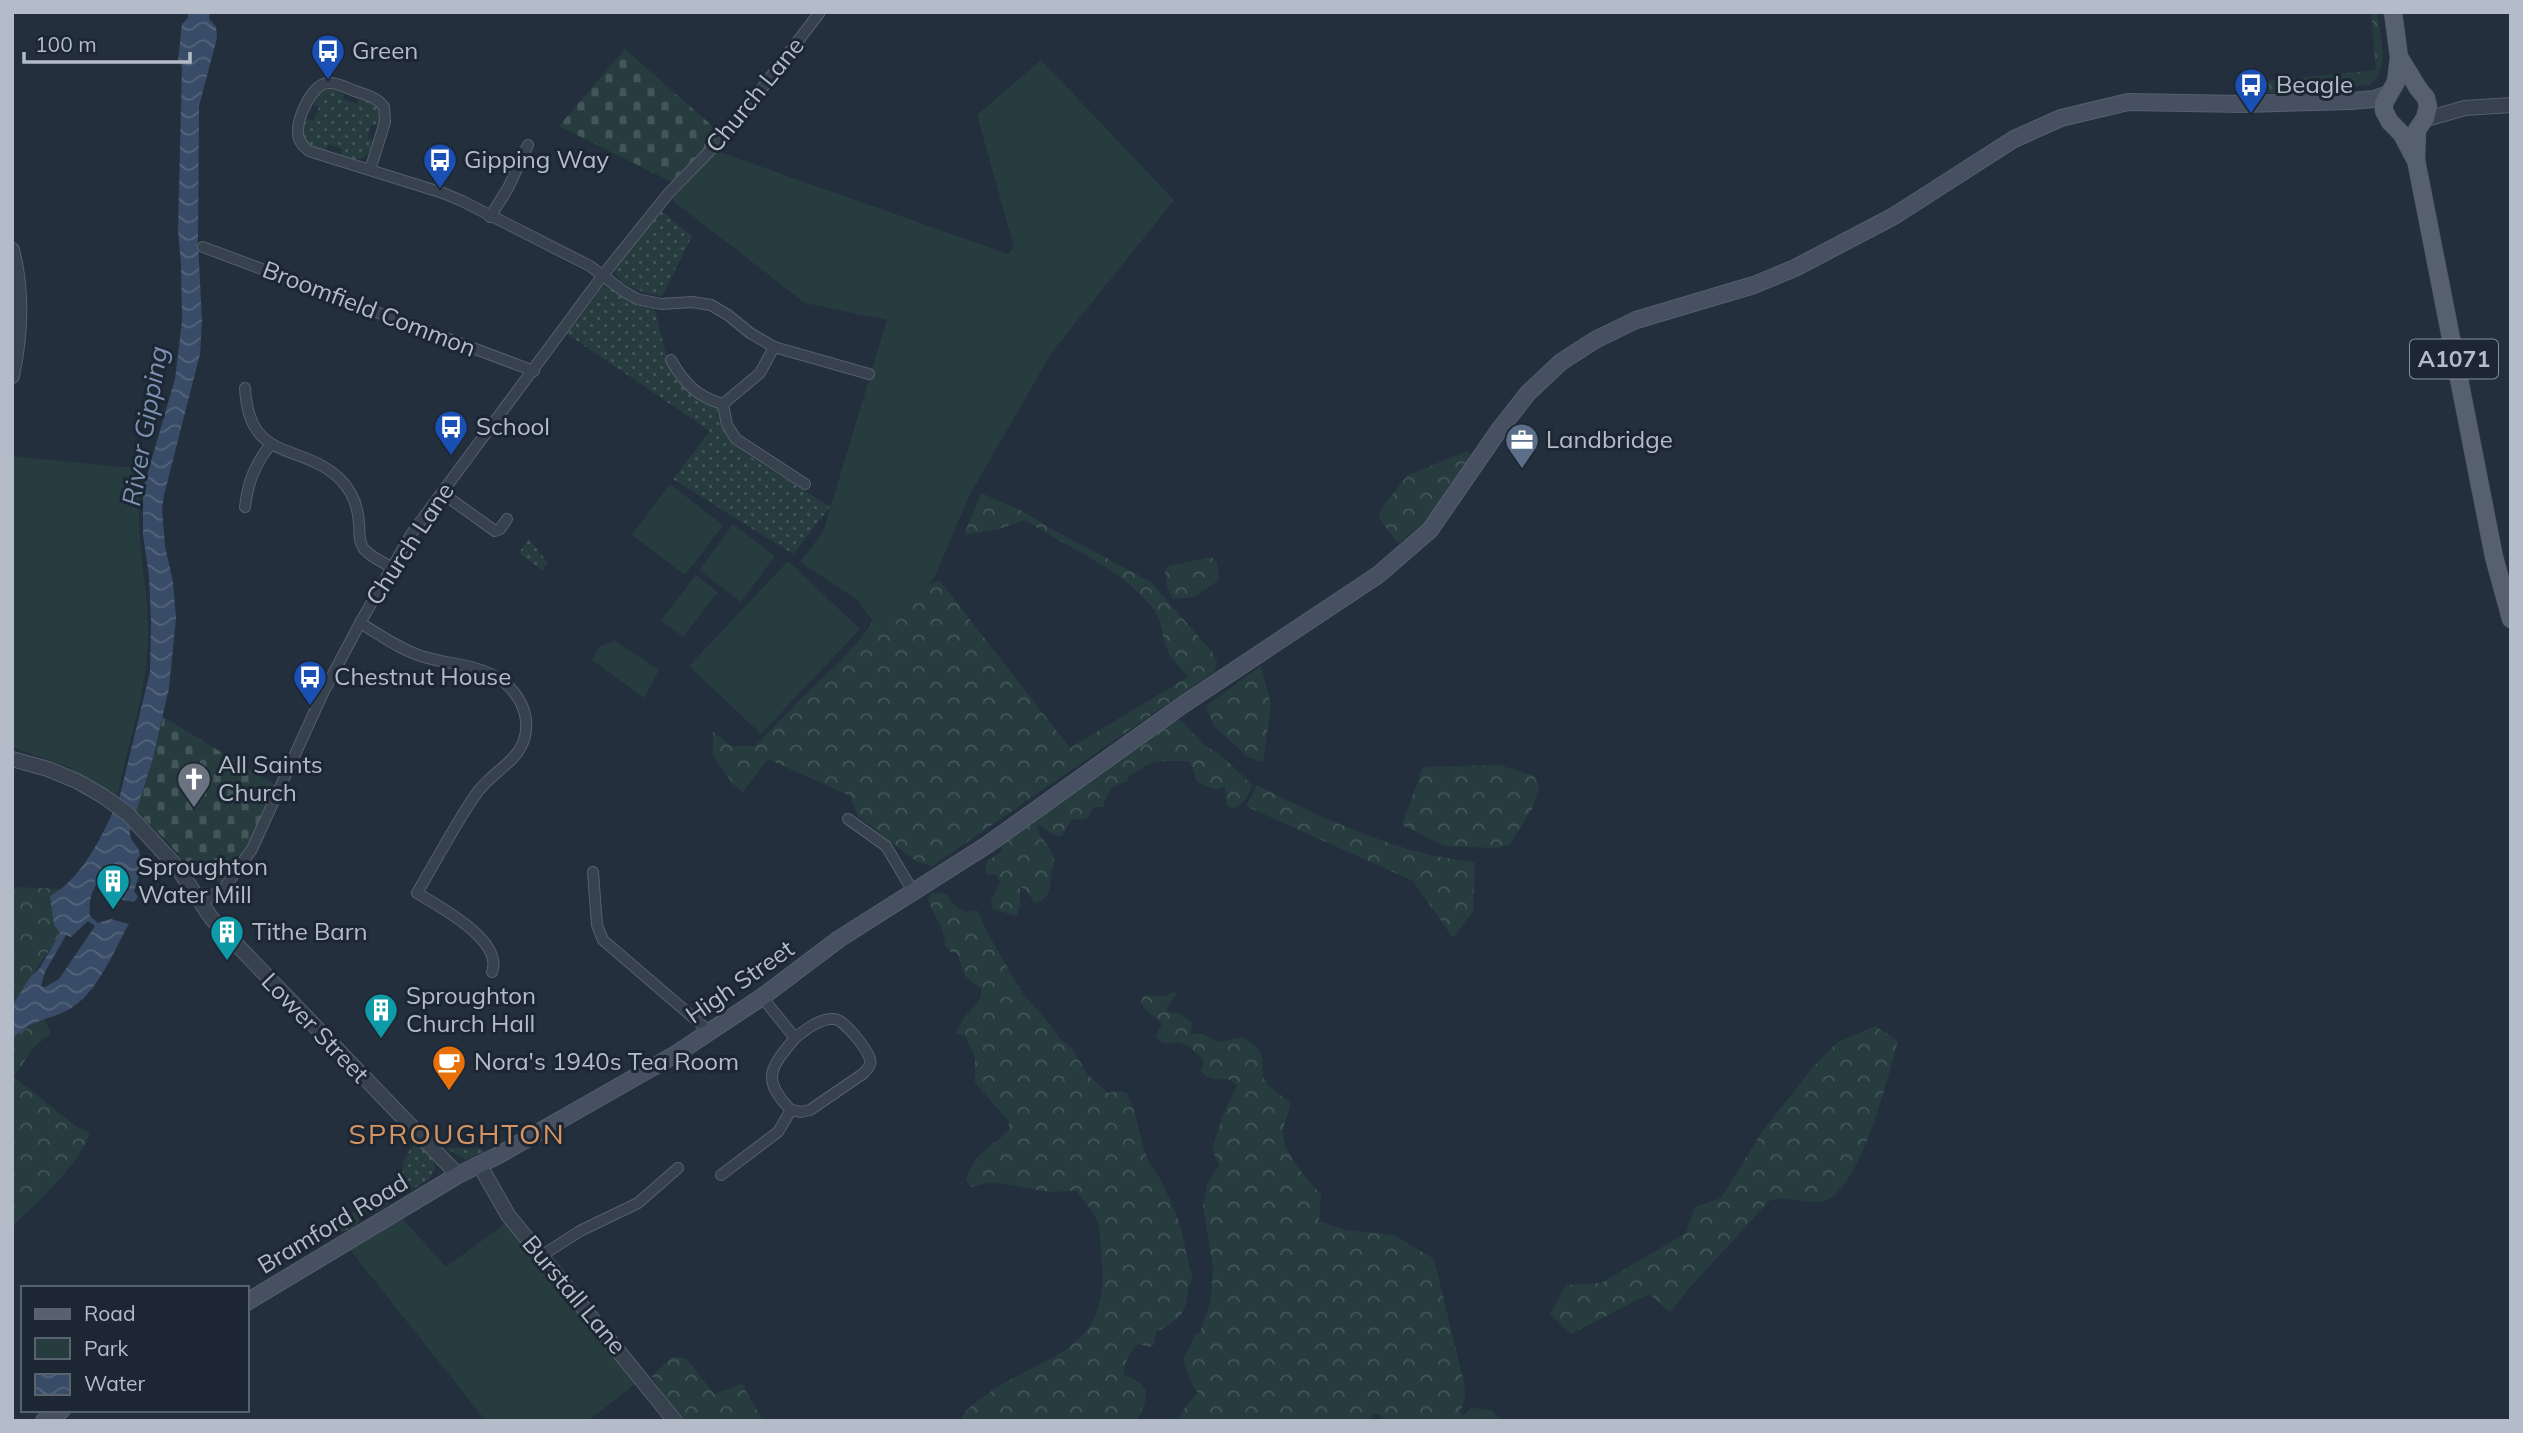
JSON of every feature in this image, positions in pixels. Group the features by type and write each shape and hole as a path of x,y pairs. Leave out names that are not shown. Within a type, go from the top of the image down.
{"main road":[{"path":"2392,122 2384,103 2391,91 2399,57 2393,12"},
{"path":"2351,101 2410,129 2421,122 2428,110 2422,93 2399,57"},
{"path":"2391,91 2403,85 2422,93"},
{"name":"High Street","path":"479,1164 668,1059 710,1032 839,939 986,845 1184,704 1387,568 1430,530 1528,393 1562,362 1595,340 1636,320 1754,285 1795,268 1894,216 2014,139 2061,118 2128,102 2243,104 2351,101 2375,99 2391,91"},
{"name":"A1071","path":"2392,122 2416,160"},
{"name":"A1071","path":"2421,122 2416,160 2491,543 2511,619"},
{"name":"Bramford Road","path":"248,1301 479,1164"}],"street":[{"name":"Church Lane","path":"201,903 223,888 252,849 323,693 360,623 391,567 442,493 603,275 668,194 731,129 820,12"},
{"path":"370,170 386,122 384,107 375,98 338,85 327,83 320,86 310,96 298,135 302,144 314,153 443,193 575,257 623,291 644,301 661,304 701,303 718,308 750,333 774,346 869,374"},
{"path":"2422,93 2465,108"},
{"path":"2421,122 2465,108 2511,105"},
{"path":"490,216 508,188 528,145"},
{"name":"Broomfield Common","path":"203,247 534,371"},
{"path":"12,250 19,276 20,313 12,376"},
{"path":"723,404 760,373 774,346"},
{"path":"671,360 695,392 723,404"},
{"path":"245,388 252,421 260,434 270,444 317,463 343,482 356,505 363,547 391,567"},
{"path":"723,404 727,425 736,439 805,484"},
{"path":"245,507 254,467 270,444"},
{"path":"442,493 495,531 500,529 507,519"},
{"path":"360,623 420,656 471,667 495,676 513,690 522,703 526,717 526,733 517,752 476,793 417,893 471,928 493,957 492,972"},
{"name":"Lower Street","path":"12,760 48,769 77,781 111,801 142,827 177,867 212,919 458,1175"},
{"path":"848,819 886,846 914,893"},
{"path":"593,872 597,925 603,940 710,1032"},
{"path":"762,997 795,1038"},
{"path":"841,1020 870,1059 870,1065 864,1073 810,1110 791,1110 772,1084 770,1073 775,1062 795,1038 821,1021 841,1020"},
{"path":"720,1175 778,1132 791,1110"},
{"name":"Burstall Lane","path":"479,1164 499,1202 675,1421"},
{"path":"541,1256 580,1231 638,1203 678,1168"}],"green space":[{"path":"2371,12 2377,12 2383,52 2380,71 2368,85 2273,93 2251,91 2248,83 2376,70"},
{"path":"625,49 720,133 672,182 559,126"},
{"path":"1041,60 1174,200 1052,352 969,496 935,577 894,624 800,562 823,532 887,320 805,303 672,200 717,151 1008,254 1014,247 977,115"},
{"path":"325,88 346,91 343,99 357,104 360,97 380,108 380,126 372,124 367,138 375,141 369,153 362,158 340,157 342,149 328,144 325,152 313,147 306,140 303,131 306,118 313,121 319,107 312,104"},
{"path":"660,210 692,236 662,296 628,286 614,271"},
{"path":"604,285 654,307 667,359 717,409 726,435 732,442 746,454 830,507 793,554 673,479 710,431 567,334"},
{"path":"1467,451 1475,457 1436,512 1432,512 1431,517 1398,544 1379,518 1381,509 1407,476"},
{"path":"12,456 145,467 139,531 148,617 147,658 141,698 117,797 70,768 15,748 12,742"},
{"path":"670,484 723,525 685,575 632,535"},
{"path":"981,493 1022,511 1151,582 1211,651 1217,660 1215,671 932,866 917,862 858,816 850,796 768,759 743,792 733,784 713,756 713,732 731,746 755,746 865,633 873,621 859,602 865,597 897,600 939,580 1070,748 1188,677 1168,651 1159,619 1152,607 1109,569 1024,520 999,529 964,535"},
{"path":"733,524 775,556 741,602 699,570"},
{"path":"529,539 548,563 542,570 519,553"},
{"path":"1211,557 1217,562 1219,580 1194,597 1173,599 1167,586 1165,570 1169,566"},
{"path":"788,561 860,629 761,734 689,666"},
{"path":"696,575 718,592 683,637 661,620"},
{"path":"615,641 659,670 644,698 592,660 600,646"},
{"path":"1261,666 1271,705 1263,762 1248,757 1214,726 1206,706"},
{"path":"163,717 274,784 246,852 229,875 220,882 195,875 167,841 136,811"},
{"path":"1173,719 1182,721 1202,743 1223,757 1252,785 1242,803 1231,808 1226,804 1225,786 1214,789 1199,782 1188,761 1150,764 1113,788 1103,807 1094,807 1086,819 1074,819 1070,822 1062,836 1055,836 1037,824 1039,833 1054,857 1049,890 1045,898 1035,903 1025,889 1020,887 1017,916 993,909 991,900 1000,883 997,875 988,875 985,871 987,861 1003,851 1000,847 994,847"},
{"path":"1499,765 1534,776 1539,787 1532,809 1509,845 1496,848 1444,846 1402,825 1423,767"},
{"path":"1257,785 1313,813 1371,837 1419,852 1475,863 1473,911 1453,938 1413,881 1246,806"},
{"path":"12,887 64,889 54,916 60,933 12,1006"},
{"path":"932,893 946,894 957,908 966,912 977,910 1023,994 1061,1040 1072,1048 1087,1074 1108,1093 1127,1093 1147,1158 1176,1214 1193,1278 1181,1314 1156,1332 1154,1345 1149,1347 1139,1344 1126,1362 1124,1374 1140,1383 1146,1390 1145,1402 1137,1421 960,1421 974,1404 986,1395 1068,1348 1084,1334 1095,1316 1101,1293 1102,1263 1098,1224 1076,1191 1047,1191 996,1183 972,1187 966,1180 978,1157 1009,1130 1009,1121 975,1083 975,1057 965,1036 955,1033 978,1002 981,989 965,976 957,953 951,952 945,946 945,939 928,899"},
{"path":"1177,993 1167,1008 1168,1012 1178,1013 1192,1023 1191,1034 1203,1034 1218,1042 1242,1037 1257,1047 1262,1057 1263,1077 1267,1084 1290,1103 1283,1131 1284,1140 1297,1166 1321,1195 1319,1221 1345,1230 1394,1235 1434,1259 1464,1382 1465,1398 1460,1413 1463,1415 1472,1408 1489,1410 1504,1421 1386,1421 1380,1414 1371,1414 1372,1421 1178,1421 1187,1404 1198,1393 1190,1381 1183,1360 1196,1334 1200,1332 1211,1300 1213,1268 1203,1205 1207,1184 1219,1165 1212,1149 1223,1115 1237,1085 1228,1079 1206,1076 1201,1071 1204,1061 1191,1048 1182,1043 1162,1042 1156,1036 1161,1023 1141,1002 1144,995 1165,996"},
{"path":"44,1019 51,1033 34,1047 14,1077 77,1127 90,1132 78,1157 68,1170 12,1227 12,1040 23,1030"},
{"path":"1875,1026 1898,1041 1872,1128 1852,1173 1840,1190 1821,1202 1784,1198 1769,1201 1670,1312 1649,1294 1571,1334 1550,1314 1566,1285 1601,1283 1686,1233 1695,1207 1721,1198 1762,1132 1812,1068 1838,1042"},
{"path":"413,1136 434,1161 435,1169 429,1179 403,1195 409,1190 403,1165 407,1154 416,1144"},
{"path":"446,1148 481,1148 486,1152 466,1160"},
{"path":"393,1187 396,1197 382,1209 369,1212 360,1208"},
{"path":"358,1210 362,1216 353,1227 343,1232 330,1229"},
{"path":"403,1219 446,1267 507,1222 640,1380 588,1421 486,1421 350,1250"},
{"path":"672,1357 686,1358 714,1394 742,1384 763,1421 679,1421 652,1376"}],"water":[{"path":"188,12 210,12 209,19 216,27 217,38 199,106 198,243 202,320 200,354 162,509 176,618 169,688 153,758 130,831 141,861 134,891 138,897 134,902 112,898 104,873 92,893 90,916 98,923 111,919 129,924 106,968 74,1006 27,1027 12,1040 12,1006 31,976 40,968 60,933 54,925 50,896 73,878 83,866 101,837 120,795 150,672 151,622 149,576 143,535 143,489 175,379 182,321 178,231 182,66 178,61 182,24 188,18","holes":["88,921 95,926 59,979 45,987 41,986 45,972 66,935 71,937"]}],"place":[{"name":"Green","path":"328,81"},
{"name":"Beagle","path":"2251,115"},
{"name":"Gipping Way","path":"440,190"},
{"name":"School","path":"451,457"},
{"name":"Landbridge","path":"1522,470"},
{"name":"Chestnut House","path":"310,707"},
{"name":"All Saints Church","path":"194,809"},
{"name":"Sproughton Water Mill","path":"113,911"},
{"name":"Tithe Barn","path":"227,962"},
{"name":"Sproughton Church Hall","path":"381,1040"},
{"name":"Nora's 1940s Tea Room","path":"449,1092"}],"district":[{"name":"SPROUGHTON","path":"457,1134"}],"water label":[{"name":"River Gipping","path":"145,426"}]}
